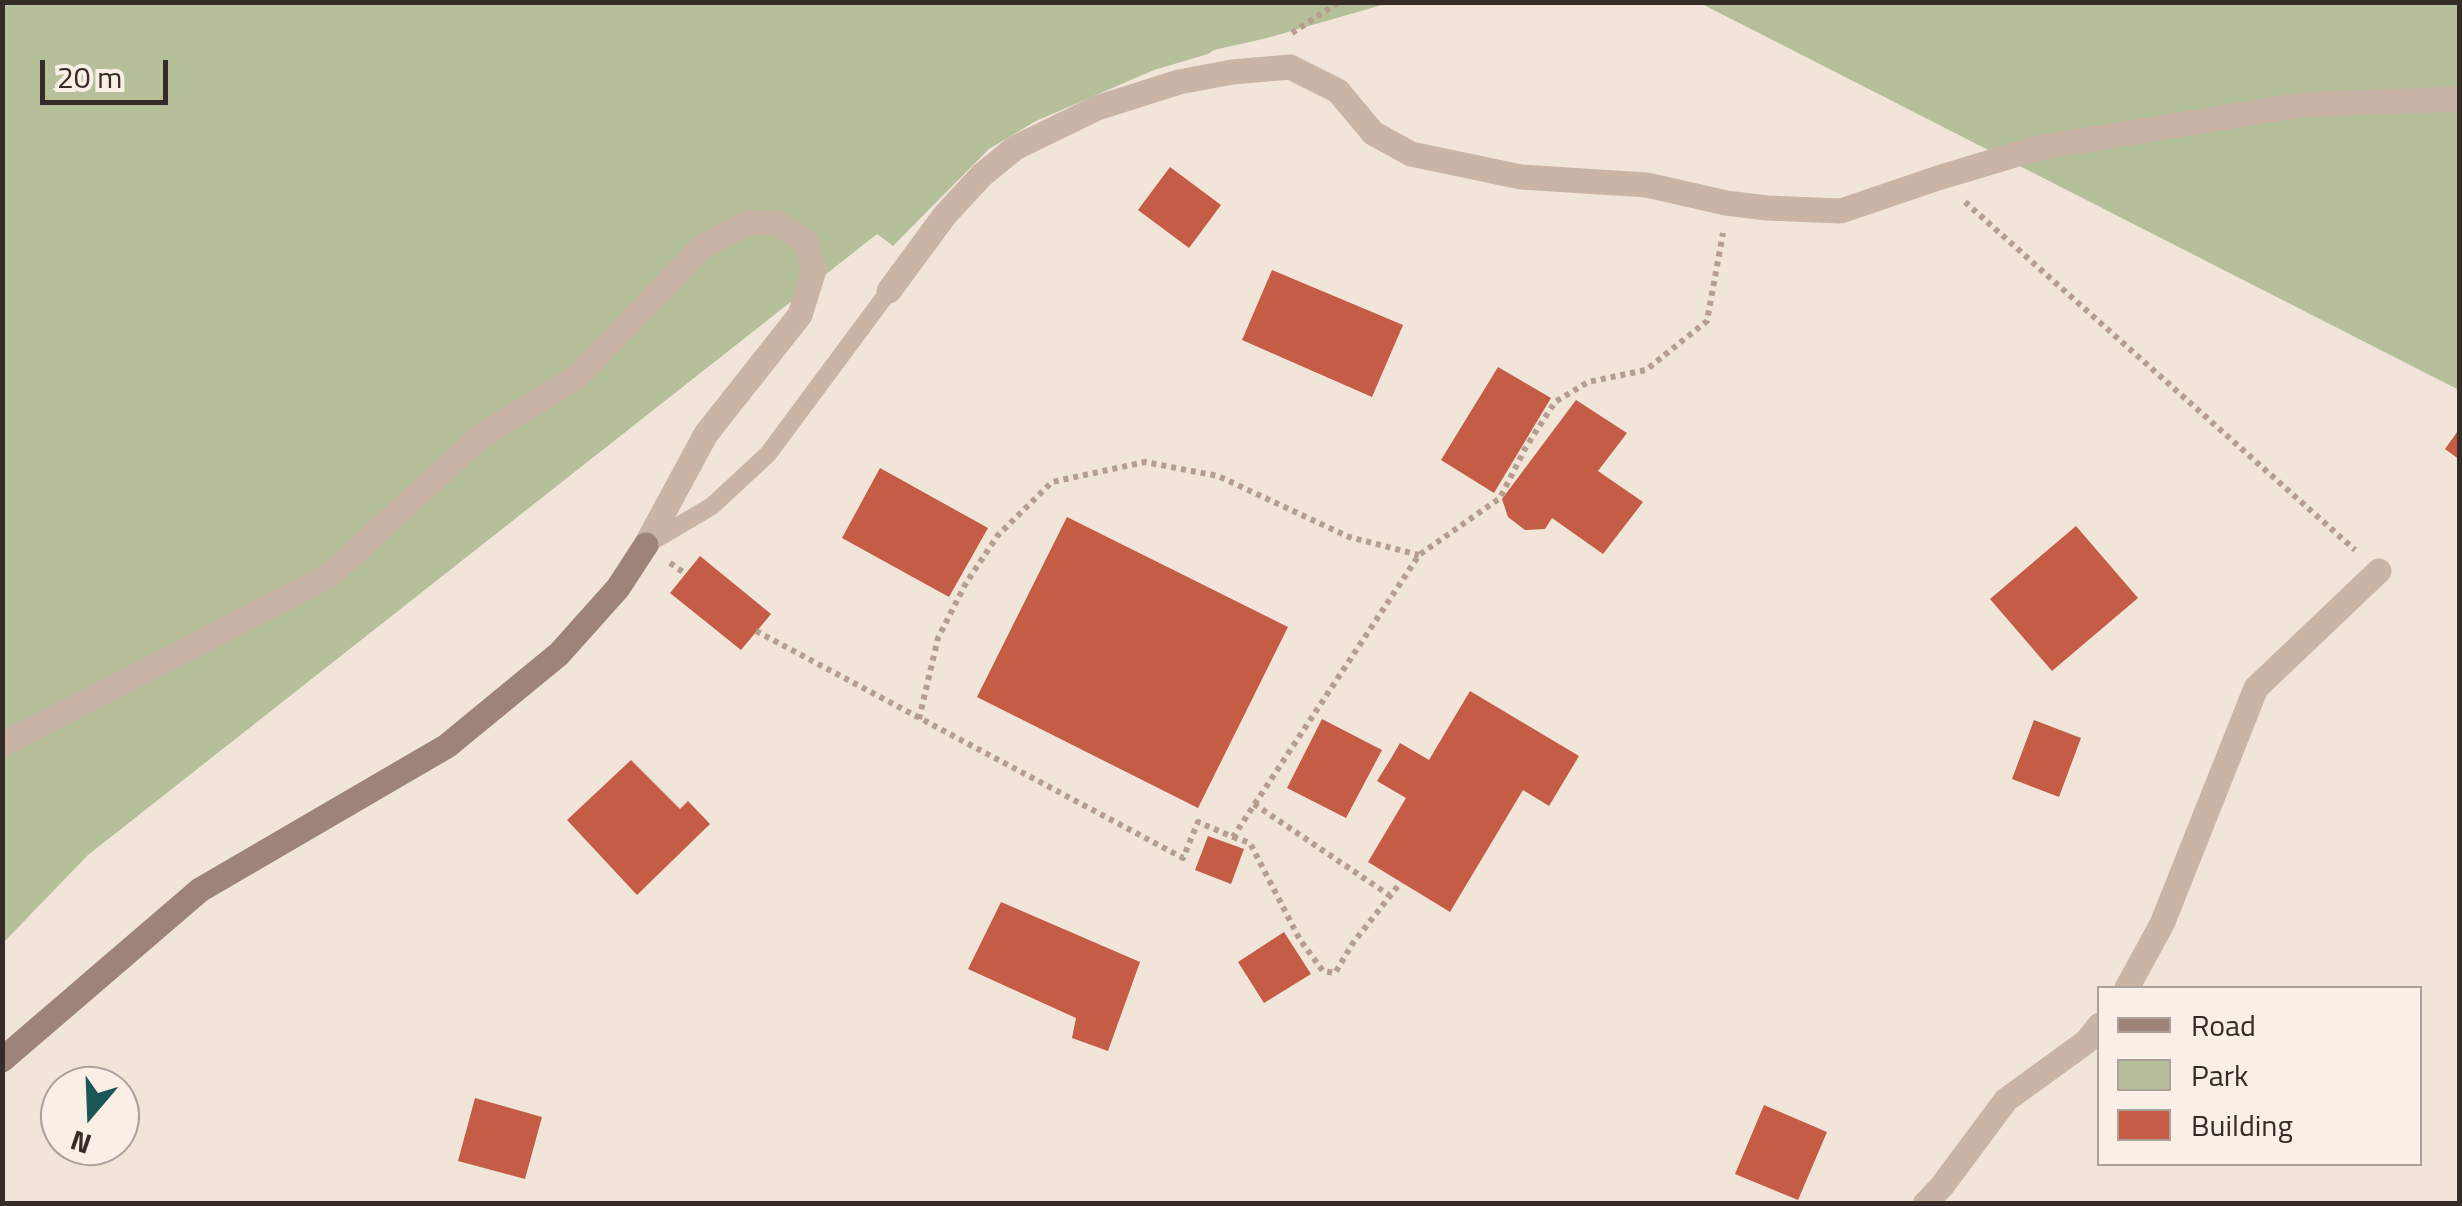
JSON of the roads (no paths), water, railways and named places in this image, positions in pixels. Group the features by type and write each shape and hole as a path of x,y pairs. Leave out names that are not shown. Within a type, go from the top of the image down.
{"street":[{"path":"889,291 945,215 982,175 1015,148 1097,108 1179,82 1232,72 1290,67 1338,91 1373,134 1411,154 1521,177 1647,186 1767,208 1841,210 2038,148 2300,105 2460,99"},
{"path":"2,745 330,576 481,436 577,377 702,246 747,222 777,223 806,242 814,270 800,315 706,434 618,588 558,654 446,746 200,890 2,1060"},
{"path":"2128,986 2162,924 2256,688 2379,570"},
{"path":"1925,1204 2006,1100 2086,1042 2097,1029"}],"lane":[{"path":"646,545 712,506 768,454 889,291"}]}
